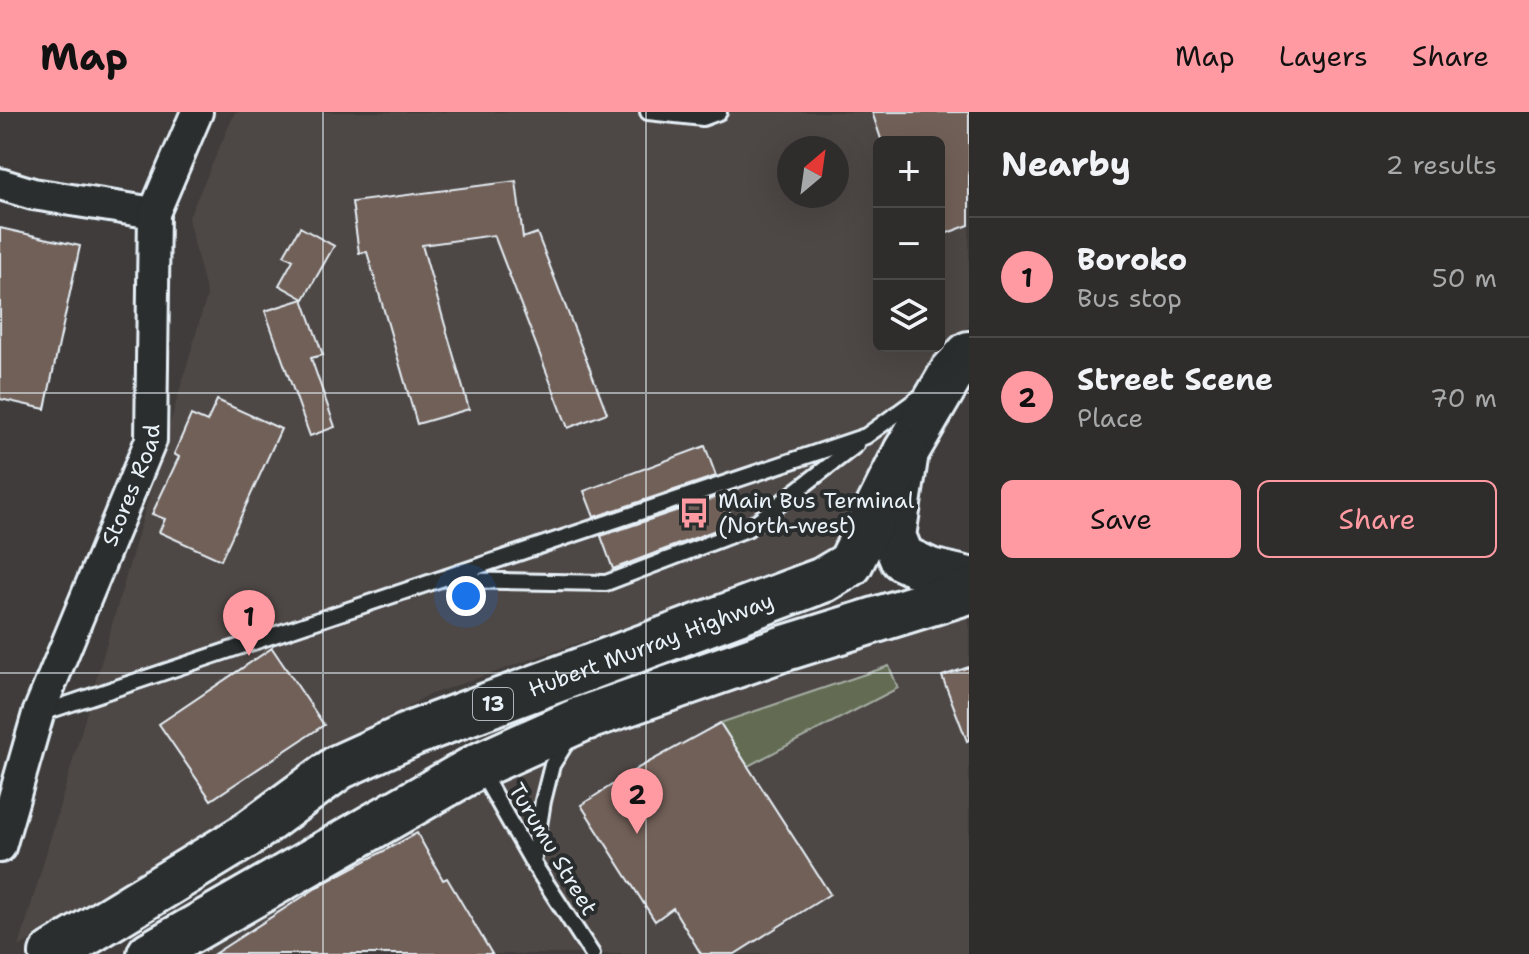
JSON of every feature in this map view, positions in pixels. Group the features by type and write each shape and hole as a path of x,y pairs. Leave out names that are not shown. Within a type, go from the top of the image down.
{"highway":[{"name":"13","path":"961,363 906,452 893,536 902,558 930,571 969,580"},
{"name":"Hubert Murray Highway","path":"52,954 244,837 339,767 414,733 823,580 850,564 906,452"},
{"name":"Hubert Murray Highway","path":"150,954 478,766 582,719 782,649 969,591"}],"street":[{"name":"Stores Road","path":"0,847 38,714 151,440 154,213 197,112"},
{"path":"0,184 33,194 154,213"}],"lane":[{"path":"648,112 703,118 719,112"},
{"path":"439,579 606,583 747,529 961,363"},
{"path":"38,714 866,436"},
{"path":"533,863 552,765 582,719"},
{"name":"Turumu Street","path":"478,766 533,863 592,954"}],"shaded area":[{"path":"235,112 969,112 969,326 887,446 840,552 426,696 19,947 207,295 188,219"},
{"path":"969,617 969,954 149,954 565,743"}],"green space":[{"path":"889,666 898,688 748,766 720,723"}],"building":[{"path":"872,112 969,112 969,225 945,234 945,136 880,136"},
{"path":"516,181 523,238 537,233 607,413 568,428 494,235 422,245 469,409 417,424 367,252 359,253 352,202"},
{"path":"300,227 334,246 304,299 279,285 293,260 284,255"},
{"path":"0,228 80,246 45,409 0,399"},
{"path":"303,299 323,355 311,358 335,427 310,436 265,311"},
{"path":"217,400 281,429 221,560 159,532 165,519 152,514 179,457 174,454 191,415 207,422"},
{"path":"705,446 716,476 594,517 584,491"},
{"path":"723,495 734,523 613,569 601,536"},
{"path":"272,648 324,725 211,800 159,724"},
{"path":"969,667 969,740 967,741 942,676"},
{"path":"720,723 830,894 735,954 701,954 673,908 655,921 581,805 638,768"},
{"path":"417,833 443,880 447,878 492,954 214,954 324,883"}],"place":[{"name":"Main Bus Terminal (North-west)","path":"694,513"},
{"name":"Boroko","path":"249,656"},
{"name":"Street Scene","path":"637,834"}]}
